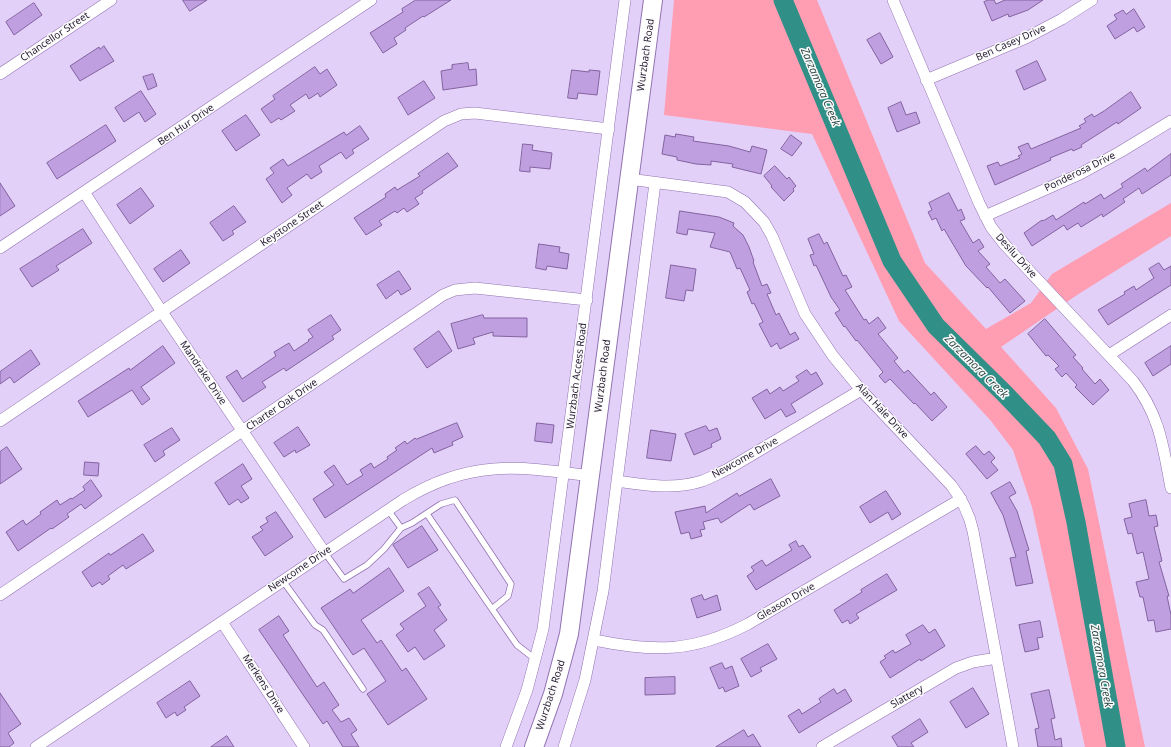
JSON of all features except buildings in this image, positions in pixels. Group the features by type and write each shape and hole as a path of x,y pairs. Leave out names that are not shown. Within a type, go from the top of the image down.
{"main road":[{"name":"Wurzbach Road","path":"534,747 553,694 569,634 653,0"}],"street":[{"name":"Chancellor Street","path":"0,74 111,0"},
{"name":"Ben Hur Drive","path":"0,248 371,0"},
{"name":"Wurzbach Access Road","path":"506,747 527,690 543,629 625,0"},
{"name":"Desilu Drive","path":"893,0 985,216 994,232 1133,381 1149,405 1160,433 1169,471 1171,488"},
{"name":"Ben Casey Drive","path":"926,80 1026,38 1062,19 1092,0"},
{"name":"Keystone Street","path":"0,421 444,121 461,114 476,113 609,129"},
{"name":"Ponderosa Drive","path":"985,216 1080,174 1171,121"},
{"name":"Alan Hale Drive","path":"629,179 728,192 745,202 755,211 772,236 805,314 833,356 862,390 951,485 961,499 969,515 1013,747"},
{"path":"564,747 585,680 594,640 602,591 655,183"},
{"name":"Mandrake Drive","path":"84,192 162,312 325,553"},
{"name":"Charter Oak Drive","path":"0,595 243,432 443,295 455,290 474,288 587,300"},
{"path":"1109,355 1171,315"},
{"name":"Newcome Drive","path":"617,481 656,486 684,485 704,480 728,469 862,390"},
{"name":"Newcome Drive","path":"36,747 388,510 416,492 434,483 471,471 511,468 590,476"},
{"name":"Gleason Drive","path":"594,640 637,648 656,649 682,647 714,639 748,624 961,499"},
{"name":"Merkens Drive","path":"222,622 302,746"},
{"name":"Slattery","path":"822,747 956,668 973,662 997,658"}],"lane":[{"path":"325,553 344,579 366,565 384,549 401,528 412,523 441,504 454,500 511,584 508,596 492,609"},
{"path":"388,510 401,528"},
{"path":"427,514 516,645 535,659"},
{"path":"283,581 315,625 323,630 363,689"}],"shaded area":[{"path":"674,0 817,0 925,263 986,329 1031,303 1052,274 1171,203 1171,236 1077,295 1001,347 1056,408 1088,469 1145,747 1085,747 1032,507 1013,450 991,421 899,321 812,134 664,115"}],"waterway":[{"name":"Zarzamora Creek","path":"783,0 892,261 936,326 1047,438 1063,464 1076,522 1116,747"}]}
